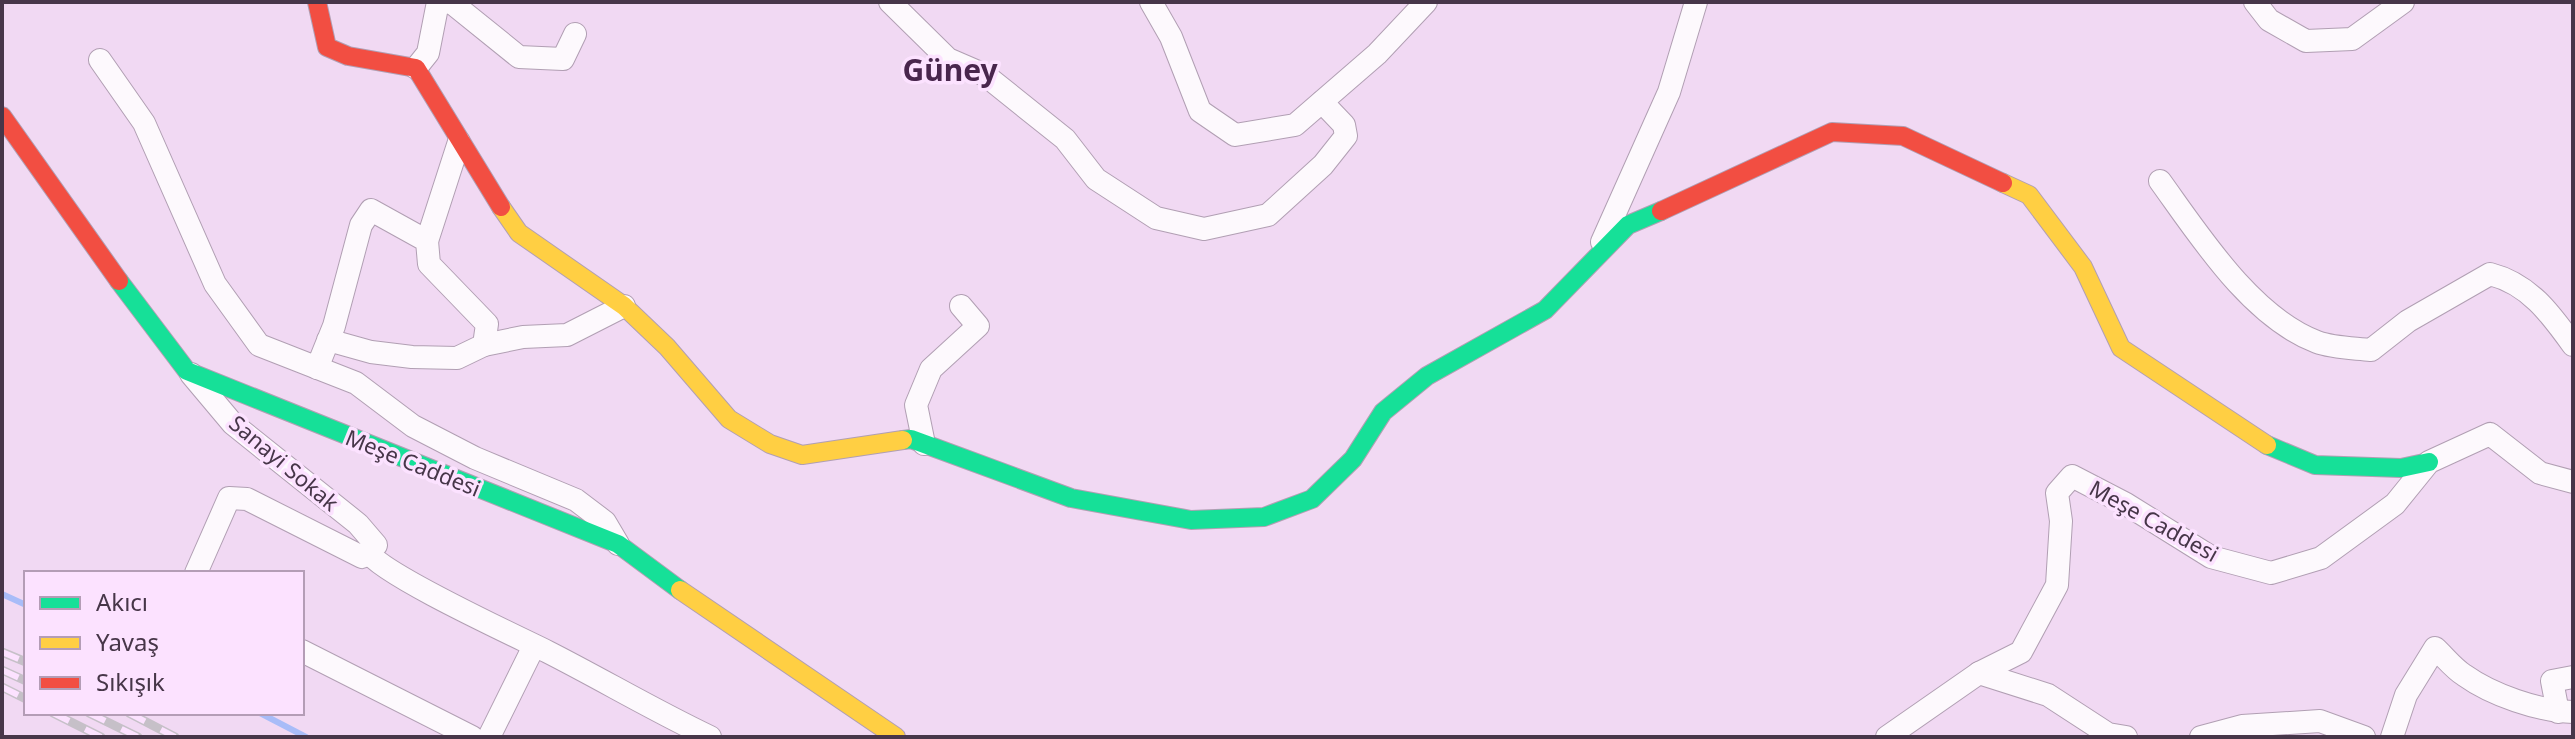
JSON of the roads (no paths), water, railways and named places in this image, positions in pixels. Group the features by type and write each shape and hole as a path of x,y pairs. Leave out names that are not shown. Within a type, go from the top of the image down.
{"street":[{"path":"317,2 327,47 342,57 394,61 416,68 441,105 459,142 519,233 624,306 667,347 729,419 770,444 802,455 911,439 1083,501 1191,520 1264,517 1312,499 1353,459 1383,412 1427,376 1545,310 1628,225 1701,195 1832,132 1903,136 2029,195 2083,267 2121,348 2261,443 2315,465 2401,468 2429,462"},
{"path":"416,68 428,53 439,2 452,3 519,57 563,59 575,34"},
{"path":"890,2 948,59 985,75 1065,139 1096,179 1156,218 1204,229 1268,215 1323,165 1346,136 1344,125 1322,102"},
{"path":"1151,2 1171,37 1200,111 1235,135 1295,125 1377,54 1426,2"},
{"path":"1592,261 1629,188 1669,92 1696,2"},
{"path":"2255,2 2269,20 2306,41 2352,39 2403,2"},
{"path":"100,60 144,123 215,284 259,345 356,383 413,426 475,458 576,500 605,522 618,544"},
{"path":"2,116 89,242 187,371"},
{"path":"459,142 427,241 429,264 487,324 484,345"},
{"path":"2160,181 2218,260 2275,316 2317,342 2371,350 2408,321 2490,274 2513,280 2548,310 2573,345"},
{"path":"317,368 361,225 371,210 427,241"},
{"path":"328,340 371,352 457,358 484,345 523,337 567,335 624,306"},
{"path":"924,444 916,405 931,369 978,326 961,306"},
{"name":"Meşe Caddesi","path":"187,371 618,544 719,619 896,737"},
{"name":"Sanayi Sokak","path":"187,371 233,424 358,524 376,545 362,557 247,499 229,498 197,571"},
{"name":"Meşe Caddesi","path":"1887,737 1979,673 2021,652 2057,585 2061,521 2057,493 2072,476 2126,504 2211,557 2271,573 2321,558 2395,504 2429,462 2490,434 2540,473 2573,482"},
{"name":"Sanayi Sokak","path":"368,552 408,580 637,703 710,737"},
{"path":"489,737 534,646"},
{"path":"2392,737 2406,695 2435,648 2464,675 2514,699 2566,712"},
{"path":"304,652 472,737"},
{"path":"1979,673 2048,695 2108,734 2126,737"},
{"path":"2566,712 2552,681 2573,677"},
{"path":"2201,737 2242,726 2320,721 2364,737"}],"waterway":[{"path":"2,594 24,604"},
{"path":"264,715 306,737"}],"railway":[{"path":"2,652 24,661"},
{"path":"2,670 24,680"},
{"path":"2,687 24,698"},
{"path":"57,715 101,737"},
{"path":"93,715 138,737"},
{"path":"133,715 175,737"}],"district":[{"name":"Güney","path":"950,71"}]}
